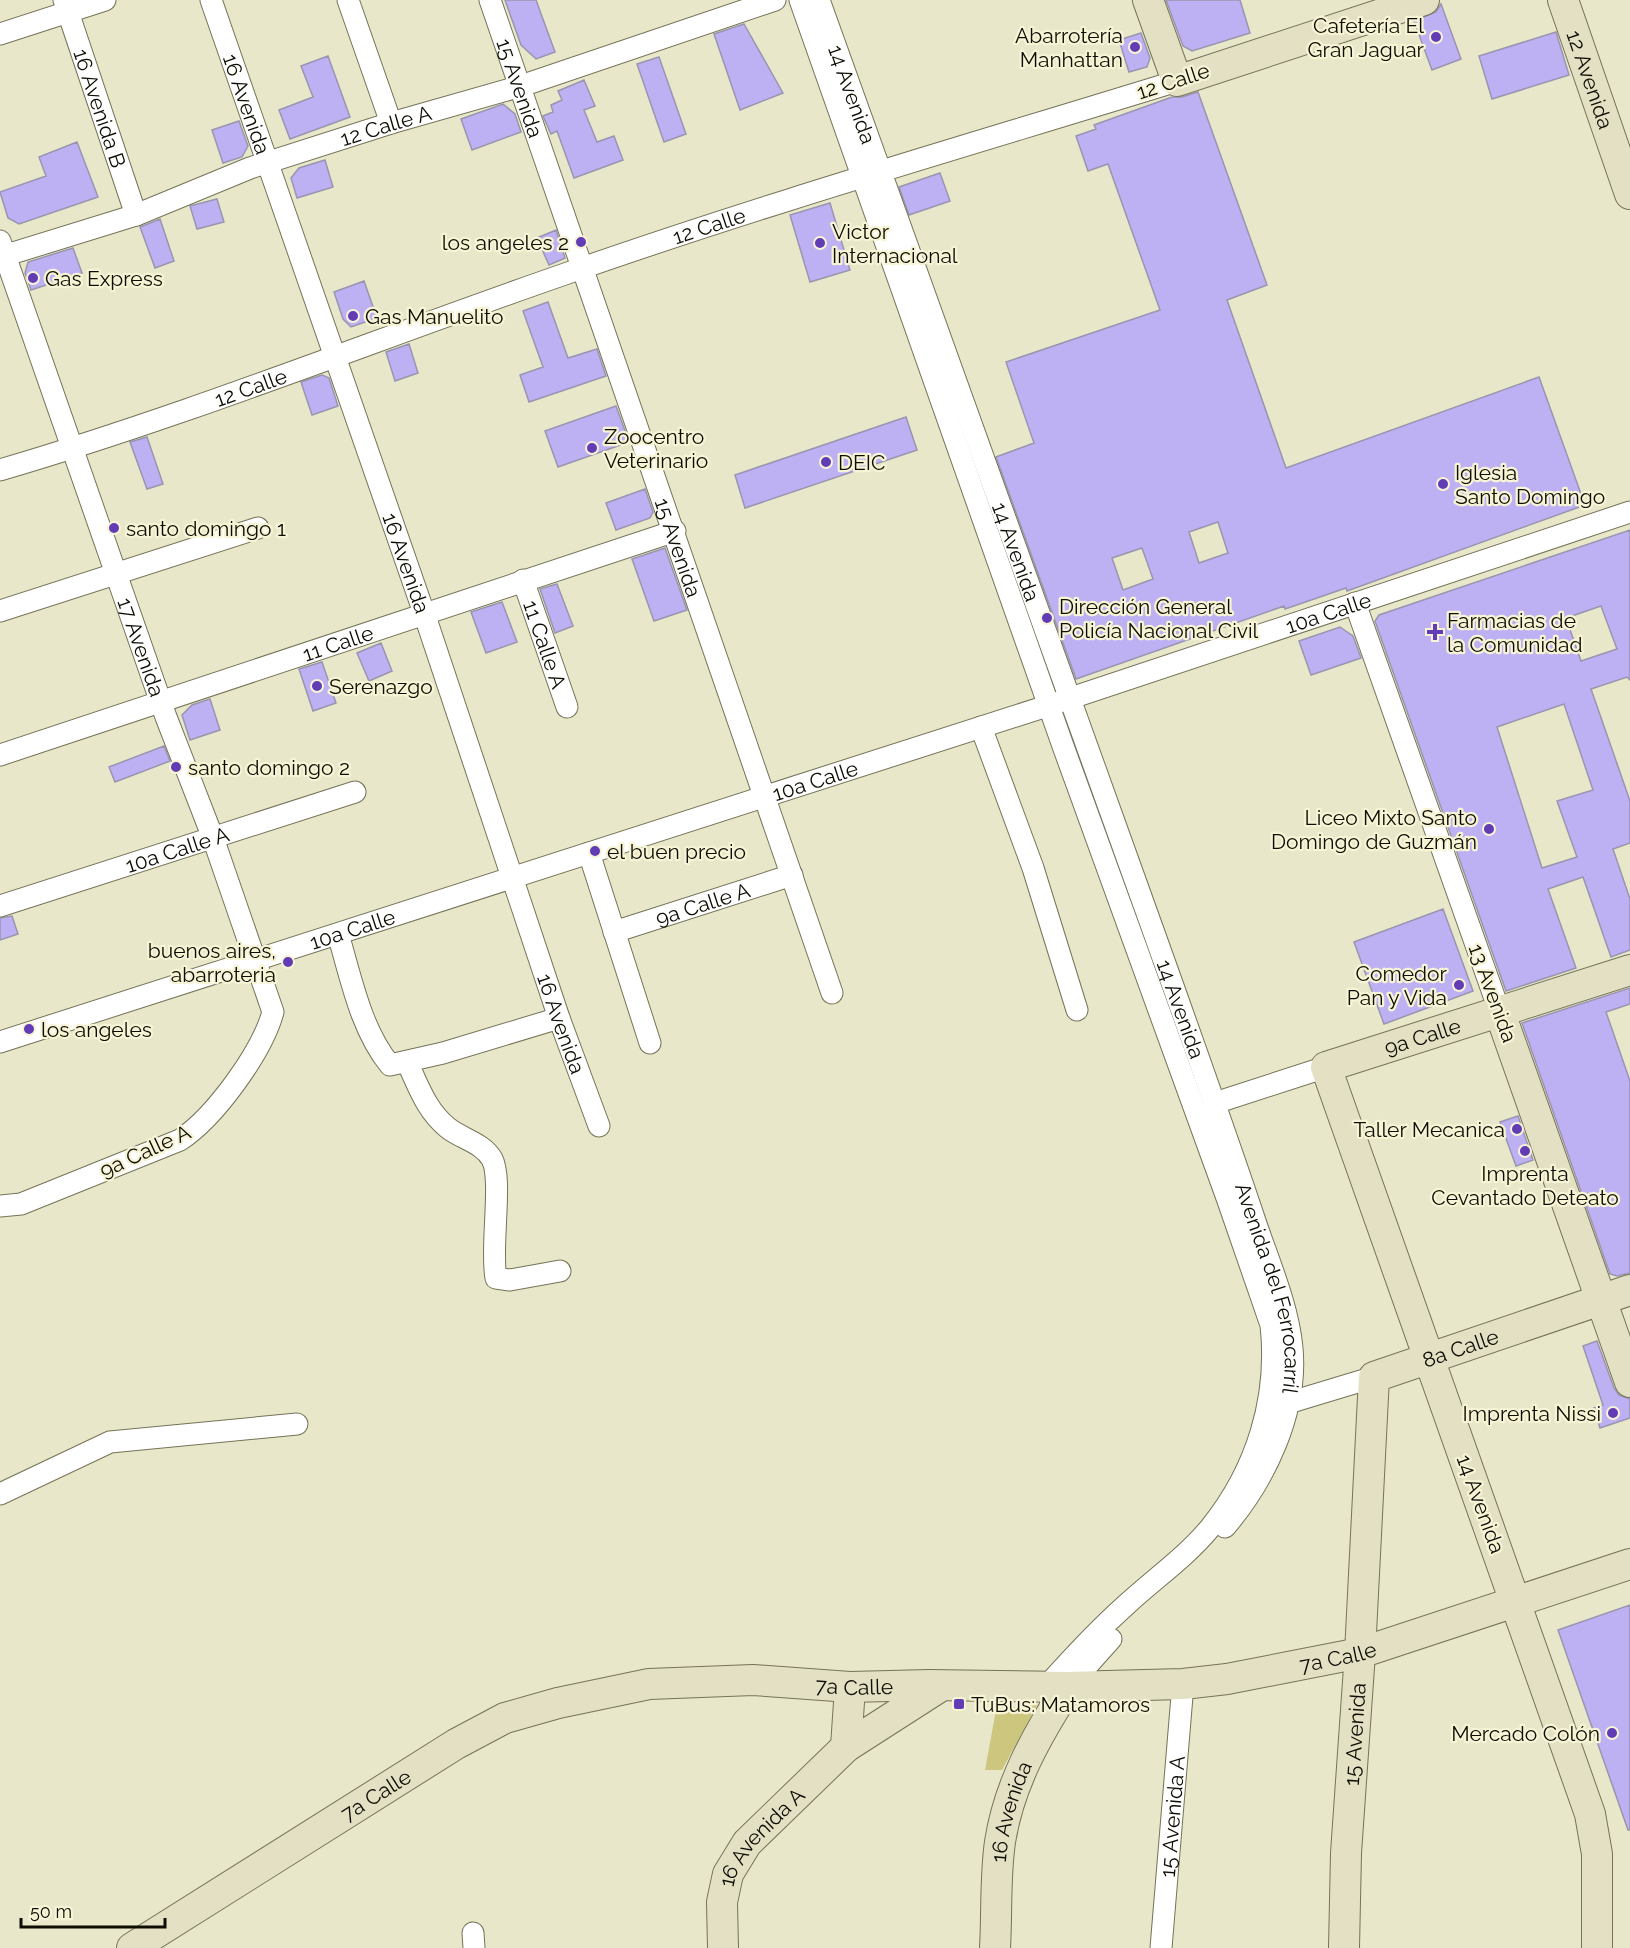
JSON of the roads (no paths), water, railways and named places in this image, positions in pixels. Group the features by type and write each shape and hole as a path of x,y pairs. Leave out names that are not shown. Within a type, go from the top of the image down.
{"street":[{"path":"0,34 66,6 105,0"},
{"name":"16 Avenida","path":"211,0 424,613 559,1018 599,1126"},
{"path":"348,0 391,123"},
{"name":"15 Avenida","path":"490,0 675,531 832,993"},
{"name":"12 Calle A","path":"2,251 136,215 268,163 391,123 521,86 775,0"},
{"name":"14 Avenida","path":"800,0 871,174 1059,701 1215,1103"},
{"name":"14 Avenida","path":"819,0 871,174"},
{"path":"1148,0 1177,81"},
{"name":"12 Calle","path":"0,470 71,448 583,268 871,174 1177,81 1424,0"},
{"name":"12 Avenida","path":"1563,0 1630,194"},
{"name":"16 Avenida B","path":"66,6 136,215"},
{"name":"17 Avenida","path":"2,251 160,701 213,838 273,1012 267,1034 256,1050"},
{"name":"10a Calle","path":"0,1042 981,727 1630,512"},
{"path":"0,611 115,572 258,528"},
{"name":"11 Calle","path":"0,755 675,531"},
{"name":"11 Calle A","path":"523,580 567,707"},
{"name":"13 Avenida","path":"1355,603 1630,1383"},
{"path":"1058,1687 1126,1604 1172,1566 1209,1529 1230,1500 1250,1464 1265,1424 1270,1402 1273,1344 1262,1295 1059,701"},
{"path":"981,727 1033,868 1077,1010"},
{"name":"10a Calle A","path":"0,906 355,792"},
{"path":"589,853 650,1043"},
{"name":"9a Calle A","path":"614,932 792,875"},
{"path":"338,934 378,1051 399,1064 429,1110 449,1129 483,1148 493,1161 496,1189 493,1263 496,1278 510,1280 560,1271"},
{"name":"9a Calle","path":"1215,1103 1499,1010 1630,970"},
{"path":"399,1064 559,1018"},
{"name":"9a Calle A","path":"0,1206 21,1204 180,1140 196,1130 213,1112 256,1050"},
{"name":"14 Avenida","path":"1326,1067 1590,1814 1596,1854 1597,1948"},
{"name":"Avenida del Ferrocarril","path":"1058,1687 1134,1615 1201,1557 1248,1500 1271,1455 1288,1403 1293,1376 1292,1345 1215,1103"},
{"name":"8a Calle","path":"1288,1403 1374,1377 1630,1290"},
{"name":"15 Avenida","path":"1344,1948 1346,1853 1360,1653 1374,1377"},
{"path":"0,1494 101,1446 125,1438 297,1424"},
{"name":"7a Calle","path":"132,1948 456,1743 506,1718 558,1703 649,1684 753,1680 850,1687 1058,1687 1183,1683 1238,1677 1360,1653 1630,1564"},
{"name":"15 Avenida A","path":"1161,1948 1183,1683"},
{"name":"16 Avenida A","path":"723,1948 722,1902 728,1874 747,1843 770,1818 846,1747 941,1686"},
{"path":"846,1747 850,1687"},
{"name":"16 Avenida","path":"995,1948 1000,1843 1010,1800 1025,1759 1058,1687"}],"place":[{"name":"Cafetería El Gran Jaguar","path":"1436,37"},
{"name":"Abarrotería Manhattan","path":"1135,47"},
{"name":"los angeles 2","path":"581,242"},
{"name":"Victor Internacional","path":"820,243"},
{"name":"Gas Express","path":"33,278"},
{"name":"Gas Manuelito","path":"353,316"},
{"name":"Zoocentro Veterinario","path":"592,448"},
{"name":"DEIC","path":"826,462"},
{"name":"Iglesia Santo Domingo","path":"1443,484"},
{"name":"santo domingo 1","path":"114,528"},
{"name":"Dirección General Policía Nacional Civil","path":"1047,618"},
{"name":"Farmacias de la Comunidad","path":"1435,632"},
{"name":"Serenazgo","path":"317,686"},
{"name":"santo domingo 2","path":"176,767"},
{"name":"Liceo Mixto Santo Domingo de Guzmán","path":"1489,829"},
{"name":"el buen precio","path":"595,851"},
{"name":"buenos aires, abarroteria","path":"288,962"},
{"name":"Comedor Pan y Vida","path":"1459,985"},
{"name":"los angeles","path":"29,1029"},
{"name":"Taller Mecanica","path":"1517,1129"},
{"name":"Imprenta Cevantado Deteato","path":"1525,1151"},
{"name":"Imprenta Nissi","path":"1613,1413"},
{"name":"TuBus: Matamoros","path":"959,1704"},
{"name":"Mercado Colón","path":"1612,1733"}]}
